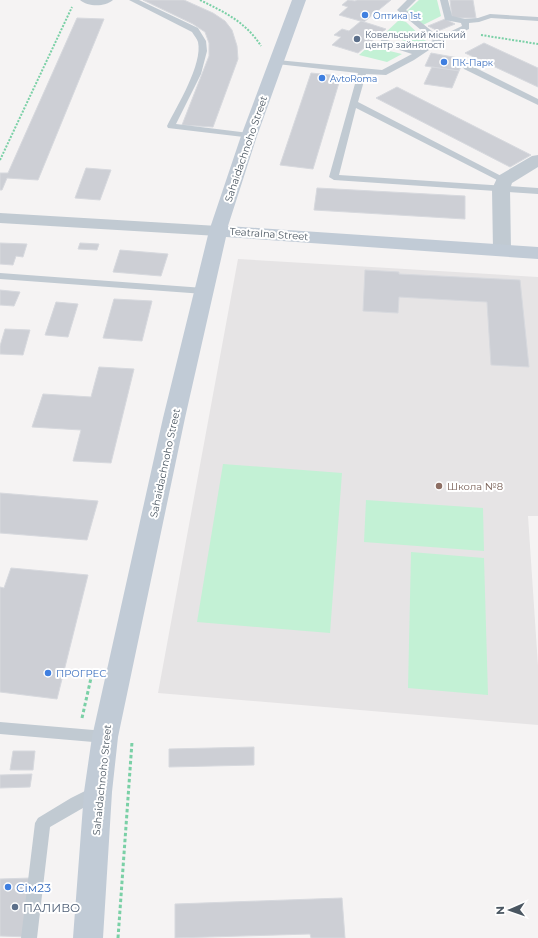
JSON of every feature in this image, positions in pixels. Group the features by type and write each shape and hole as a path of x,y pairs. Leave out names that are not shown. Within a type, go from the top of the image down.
{"main road":[{"name":"Sahaidachnoho Street","path":"88,938 98,792 105,737 174,418 218,231 249,136 299,0"},
{"path":"226,205 233,218 247,228 263,234"},
{"name":"Teatralna Street","path":"218,231 538,253"}],"street":[{"path":"502,250 502,184 538,160"},
{"name":"Teatralna Street","path":"0,218 218,231"}],"lane":[{"path":"84,0 90,3 109,0"},
{"path":"133,0 195,30 202,41 203,51 197,74 171,126 249,136"},
{"path":"412,0 401,10 438,40"},
{"path":"444,0 448,18 466,21 479,20 490,16 538,19"},
{"path":"277,62 383,73 438,40 466,27 466,21"},
{"path":"384,42 417,53"},
{"path":"467,67 538,102"},
{"path":"363,70 334,177 502,184 538,191"},
{"path":"353,103 502,184"},
{"path":"0,276 204,291"},
{"path":"0,728 105,737"},
{"path":"29,938 43,823 76,803 98,792"}],"path":[{"path":"0,160 69,10 74,5 84,0"},
{"path":"457,30 538,44"},
{"path":"118,938 132,734"}],"shaded area":[{"name":"Школа №8","path":"238,259 538,277 538,516 528,516 538,666 538,725 158,693"}],"green space":[{"path":"419,0 437,0 441,16 423,25 407,11"},
{"path":"399,20 406,22 426,41 420,45 383,35"},
{"path":"369,46 402,54 387,62 359,55"},
{"path":"223,464 342,473 330,633 197,622"},
{"path":"366,500 483,508 484,551 364,542"},
{"path":"411,552 484,558 488,695 408,688"}],"building":[{"path":"143,0 184,0 213,13 225,21 232,30 237,46 238,59 213,127 182,125 209,56 209,43 205,32 193,24"},
{"path":"348,0 391,0 364,22 339,15 348,7 342,5"},
{"path":"450,0 473,0 476,18 452,18"},
{"path":"77,18 104,19 38,180 7,178 2,190 0,190 0,173 8,173"},
{"path":"445,19 455,24 438,31 428,26"},
{"path":"361,21 386,29 358,53 332,45 341,37 334,35 342,29 349,31"},
{"path":"484,43 538,68 538,87 465,53"},
{"name":"ПК-Парк","path":"431,53 464,59 459,71 425,66"},
{"path":"432,67 459,71 452,88 424,84"},
{"path":"311,73 341,76 313,169 280,165"},
{"path":"397,87 531,155 510,167 376,98"},
{"path":"86,168 111,170 100,200 75,198"},
{"path":"317,188 465,196 465,219 314,210"},
{"path":"0,243 27,244 23,257 16,256 13,265 0,264"},
{"path":"80,243 99,244 97,250 78,249"},
{"path":"120,250 168,254 161,276 113,272"},
{"path":"365,270 399,272 399,274 520,280 529,367 491,365 487,302 399,297 398,313 363,311"},
{"path":"0,290 20,292 14,306 0,305"},
{"path":"114,299 152,301 142,341 103,338"},
{"path":"56,302 78,304 68,337 45,335"},
{"path":"5,329 30,330 23,355 0,354 0,346"},
{"path":"99,367 134,369 111,463 73,461 81,430 32,427 43,394 91,397"},
{"path":"0,493 98,501 87,540 0,533"},
{"path":"11,568 88,575 57,699 0,692 0,587 4,588"},
{"path":"254,747 254,765 169,767 169,749"},
{"path":"13,751 35,751 33,770 10,770"},
{"path":"32,774 30,787 0,788 0,775"},
{"name":"ПАЛИВО","path":"31,878 29,937 0,936 0,879"},
{"path":"342,898 345,938 311,938 310,934 175,938 175,904"}],"place":[{"name":"Оптика 1st","path":"365,15"},
{"name":"Ковельський міський центр зайнятості","path":"357,39"},
{"name":"ПК-Парк","path":"444,62"},
{"name":"AvtoRoma","path":"322,78"},
{"name":"Школа №8","path":"439,486"},
{"name":"ПРОГРЕС","path":"48,673"},
{"name":"Сім23","path":"8,887"},
{"name":"ПАЛИВО","path":"15,907"}]}
